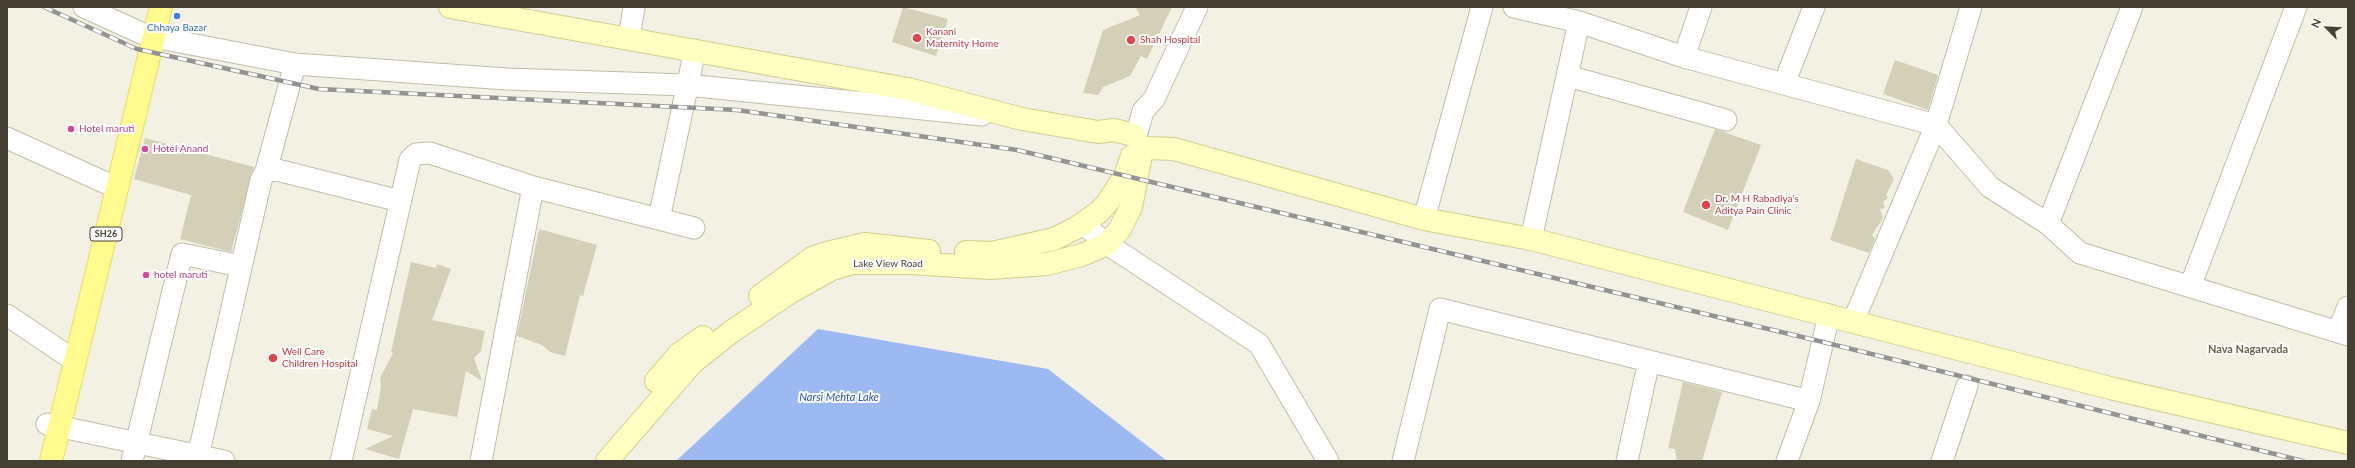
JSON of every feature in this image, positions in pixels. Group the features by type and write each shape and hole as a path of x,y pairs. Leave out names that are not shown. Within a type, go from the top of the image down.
{"main road":[{"name":"SH26","path":"38,461 53,425 112,186 147,35 147,7"},
{"name":"SH26","path":"147,35 161,7"},
{"path":"450,7 629,38 908,90 1022,119 1098,132 1112,139 1174,149 1424,219 1531,239 2114,389 2348,443"},
{"path":"1083,224 1099,212 1112,196 1141,144"},
{"name":"Lake View Road","path":"607,461 692,363 730,332 789,293 832,269 853,263 910,263 990,268 1047,264 1082,255 1107,244 1120,229 1131,207 1141,144"},
{"name":"Lake View Road","path":"590,461 679,354 814,257 865,244 926,251 992,253 1054,238 1083,224"},
{"name":"SH26","path":"51,461 53,425"}],"street":[{"path":"84,7 147,35 295,64 508,79 687,86 1022,119"},
{"path":"629,38 634,7"},
{"path":"1141,144 1155,114 1154,99 1197,7"},
{"path":"1424,219 1482,7"},
{"path":"1514,7 1579,22 1684,57 1936,125 1990,187 2048,224 2080,253 2343,334 2348,307"},
{"path":"1684,57 1701,7"},
{"path":"1784,84 1814,7"},
{"path":"1853,322 1936,125 1971,7"},
{"path":"2048,224 2132,7"},
{"path":"2190,287 2296,7"},
{"path":"1531,239 1579,22"},
{"path":"659,219 695,50"},
{"path":"197,458 261,180 266,171 295,64"},
{"path":"1568,76 1726,120"},
{"path":"7,138 112,186"},
{"path":"341,461 410,160 416,154 430,153 533,187 694,228"},
{"path":"266,171 277,170 400,201"},
{"path":"480,461 533,187"},
{"path":"1083,224 1107,244 1259,344 1328,461"},
{"path":"134,451 182,254 241,266"},
{"path":"1403,461 1440,309 1809,401"},
{"path":"1787,461 1809,401 1829,315"},
{"path":"7,316 70,358"},
{"path":"1628,461 1649,361"},
{"path":"1942,461 1967,386"},
{"path":"53,425 134,451 224,461"}],"water":[{"name":"Narsi Mehta Lake","path":"818,329 1048,369 1167,461 676,461"}],"building":[{"path":"903,7 948,19 936,56 892,42"},
{"path":"1135,7 1172,7 1147,59 1141,56 1130,76 1103,87 1098,95 1083,93 1103,30 1140,15"},
{"path":"1895,60 1938,75 1928,110 1883,94"},
{"path":"1715,129 1761,145 1728,230 1683,212"},
{"path":"145,138 254,167 231,252 180,239 191,195 134,179"},
{"path":"1856,159 1888,170 1894,179 1886,195 1888,198 1883,202 1885,208 1880,209 1883,218 1872,235 1875,239 1869,253 1830,240"},
{"path":"539,229 597,245 583,296 580,295 565,356 550,352 542,345 517,336"},
{"path":"411,262 436,268 437,264 451,269 432,320 485,331 481,351 474,358 482,381 466,371 457,417 413,409 399,459 365,449 393,436 367,429 372,409 377,410 381,387 380,378 393,353 391,352"},
{"path":"1683,382 1722,392 1702,461 1677,461 1675,449 1668,448"}],"railway":[{"path":"44,7 137,49 319,89 737,110 1017,150 1823,342 2303,461"}],"place":[{"name":"Chhaya Bazar","path":"177,16"},
{"name":"Kanani Maternity Home","path":"917,38"},
{"name":"Shah Hospital","path":"1131,40"},
{"name":"Hotel maruti","path":"71,129"},
{"name":"Hotel Anand","path":"145,149"},
{"name":"Dr. M H Rabadiya's Aditya Pain Clinic","path":"1706,205"},
{"name":"hotel maruti","path":"146,275"},
{"name":"Well Care Children Hospital","path":"273,358"}],"district":[{"name":"Nava Nagarvada","path":"2248,349"}]}
